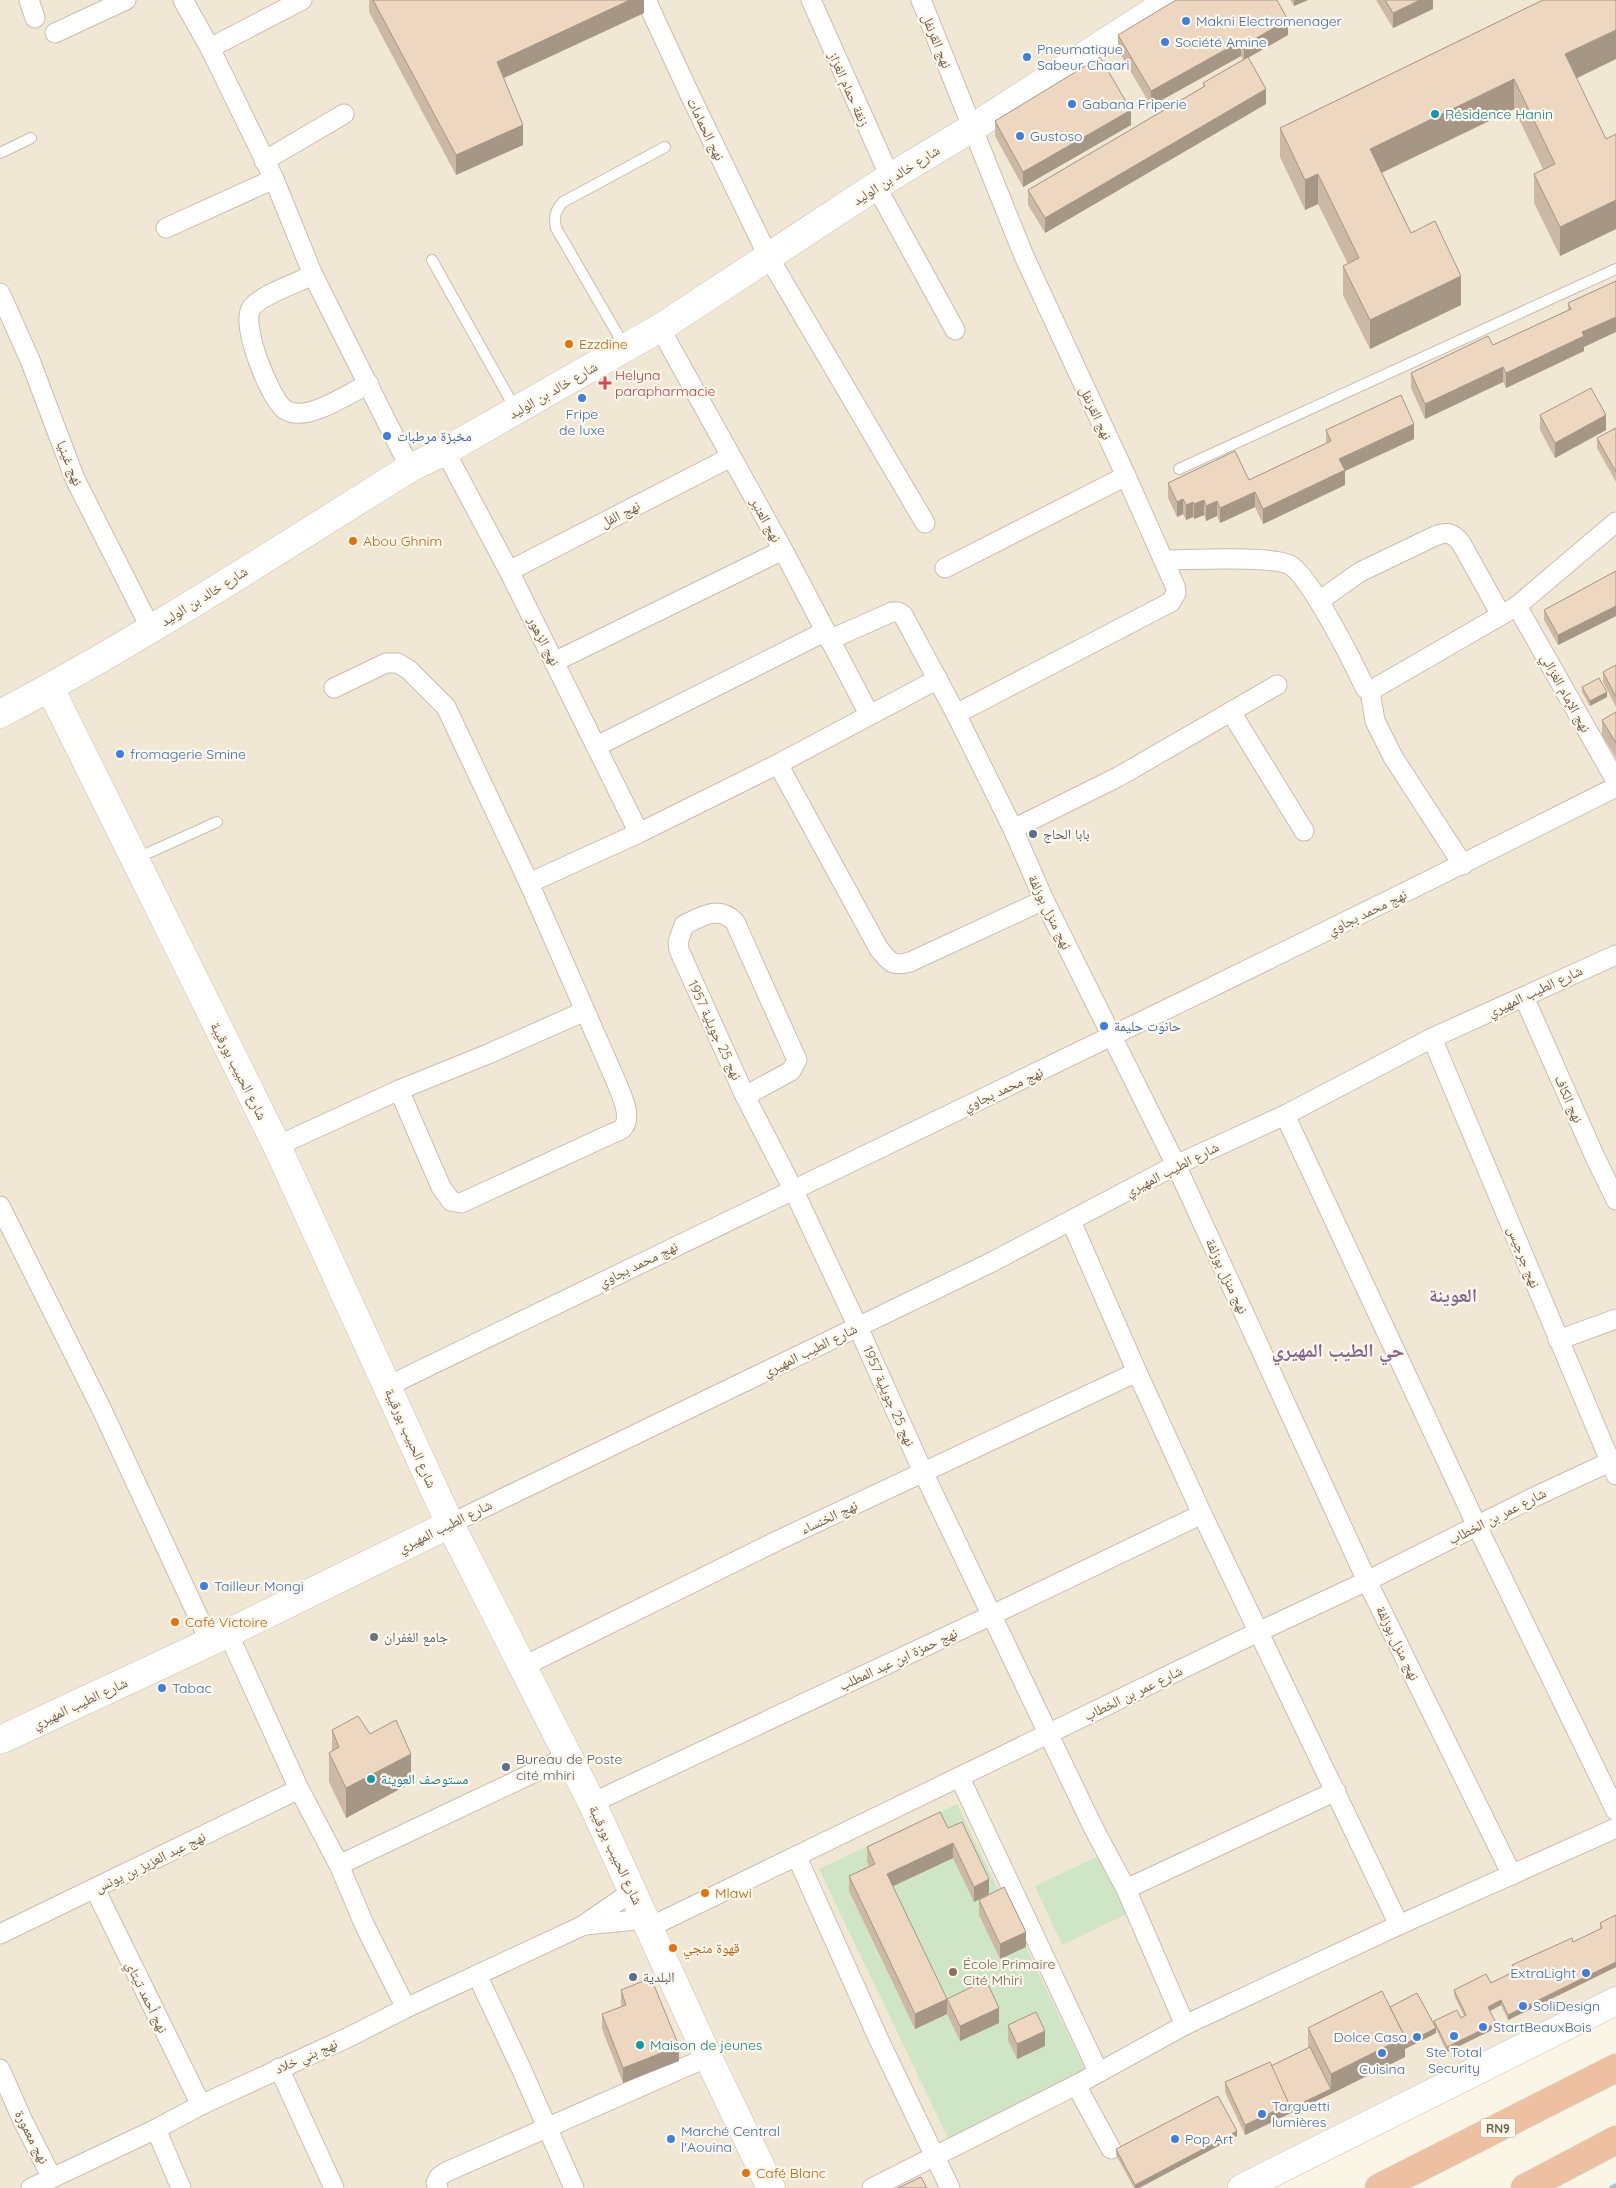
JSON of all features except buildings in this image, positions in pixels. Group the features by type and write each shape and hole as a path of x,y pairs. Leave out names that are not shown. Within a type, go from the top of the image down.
{"highway":[{"name":"RN9","path":"1379,2188 1616,2068"},
{"path":"1525,2188 1616,2140"}],"street":[{"path":"28,0 35,18"},
{"path":"55,33 126,0"},
{"path":"183,0 210,48 274,179 314,275 410,468"},
{"path":"210,48 302,0"},
{"name":"نهج الحمامات","path":"646,0 768,256 926,523"},
{"name":"زنقة حمام الغزاز","path":"811,0 883,182 955,330"},
{"name":"نهج القرنفل","path":"921,0 1024,256 1164,560 1175,586 1176,594 1171,602 956,714"},
{"name":"شارع خالد بن الوليد","path":"0,714 50,688 151,628 410,468 446,452 660,328 883,182 972,128 1171,0"},
{"path":"264,160 344,114"},
{"path":"166,228 274,179"},
{"path":"314,275 258,301 251,309 248,318 251,343 277,401 284,409 294,413 307,413 369,384"},
{"name":"نهج غينيا","path":"0,293 30,360 75,479 151,628"},
{"name":"نهج العنبر","path":"660,328 783,550 869,714"},
{"name":"نهج الزهور","path":"446,452 509,571 639,833"},
{"name":"نهج الفل","path":"509,571 731,457"},
{"path":"946,568 1126,476"},
{"path":"1370,691 1509,611 1616,522"},
{"name":"نهج الإمام الغزالي","path":"1319,602 1360,572 1435,536 1448,533 1454,535 1509,611 1616,781"},
{"path":"554,662 783,550"},
{"path":"1164,560 1280,562 1291,565 1319,602 1365,688 1370,691 1375,721 1393,757 1463,865"},
{"name":"نهج منزل بوزلفة","path":"828,636 892,612 898,612 903,616 938,679 1013,829 1044,900 1176,1164 1368,1581 1512,1875"},
{"path":"597,746 828,636"},
{"path":"334,688 386,663 398,663 409,670 446,707 454,720 586,1011 624,1105 627,1120 622,1128 461,1203 451,1201 441,1187 399,1090"},
{"path":"529,883 639,833 778,764 938,679"},
{"path":"1013,829 1118,777 1277,685"},
{"name":"شارع الحبيب بورقيبة","path":"50,688 277,1146 450,1524 524,1666 592,1803 708,2057 771,2188"},
{"path":"1231,712 1304,831"},
{"path":"778,764 878,949 889,961 898,966 1044,900"},
{"name":"نهج محمد بجاوي","path":"388,1386 793,1189 1113,1037 1463,865 1616,787"},
{"name":"نهج 25 جويلية 1957","path":"745,1096 791,1071 796,1064 796,1054 735,922 729,916 711,912 684,925 678,942 679,950 745,1096 793,1189 858,1327 924,1474 1126,1889 1185,2025"},
{"name":"شارع الطيب المهيري","path":"0,1740 219,1637 858,1327 1071,1221 1176,1164 1285,1115 1432,1038 1616,955"},
{"name":"نهج الكاف","path":"1524,997 1616,1200"},
{"path":"277,1146 399,1090 586,1011"},
{"name":"نهج جرجيس","path":"1432,1038 1558,1340 1614,1465"},
{"path":"1285,1115 1477,1526 1616,1811"},
{"path":"0,1206 106,1419 339,1866 364,1924 406,2008"},
{"path":"1071,1221 1202,1514 1399,1925"},
{"path":"1558,1340 1616,1319"},
{"name":"نهج الخنساء","path":"524,1666 779,1540 924,1474 1137,1372"},
{"name":"شارع عمر بن الخطاب","path":"648,1923 797,1857 1049,1733 1368,1581 1477,1526 1614,1465"},
{"name":"نهج حمزة ابن عبد المطلب","path":"592,1803 1202,1514"},
{"path":"339,1866 569,1756"},
{"path":"960,1778 1098,2071"},
{"name":"نهج عبد العزيز بن يونس","path":"0,1934 299,1789"},
{"path":"1126,1889 1336,1792"},
{"path":"872,2188 1076,2085 1098,2071 1185,2025 1399,1925 1616,1828"},
{"path":"797,1857 934,2157 950,2188"},
{"name":"نهج أحمد تيتاي","path":"95,1889 201,2105"},
{"name":"نهج بني خلاد","path":"31,2188 156,2129 201,2105 582,1926 633,1891"},
{"name":"نهج بني خلاد","path":"582,1926 648,1923"},
{"path":"477,1975 574,2188"},
{"path":"1242,2188 1616,2001"},
{"path":"438,2188 436,2183 439,2177 446,2172 708,2057"},
{"path":"279,2068 334,2188"},
{"name":"نهج معمورة","path":"0,2070 52,2178"},
{"path":"1076,2085 1111,2149"},
{"path":"156,2129 181,2188"}],"lane":[{"path":"0,153 31,138"},
{"path":"626,348 556,228 554,216 556,210 563,202 665,148"},
{"path":"432,260 516,411"},
{"path":"1178,469 1616,269"},
{"path":"134,859 217,822"}],"shaded area":[{"name":"العوينة","path":"0,0 1616,0 1616,1997 1257,2188 0,2188"}],"green space":[{"name":"École Primaire Cité Mhiri","path":"957,1804 1086,2072 948,2138 819,1869"},
{"path":"1103,1854 1131,1912 1062,1945 1035,1886"}],"waterway":[{"path":"1612,2188 1616,2186"}],"place":[{"name":"Makni Electromenager","path":"1186,21"},
{"name":"Société Amine","path":"1165,42"},
{"name":"Pneumatique Sabeur Chaari","path":"1027,57"},
{"name":"Gabana Friperie","path":"1072,104"},
{"name":"Résidence Hanin","path":"1435,114"},
{"name":"Gustoso","path":"1020,136"},
{"name":"Ezzdine","path":"569,344"},
{"name":"Helyna parapharmacie","path":"605,383"},
{"name":"Fripe de luxe","path":"582,398"},
{"name":"مخبزة مرطبات","path":"387,436"},
{"name":"Abou Ghnim","path":"353,541"},
{"name":"fromagerie Smine","path":"120,754"},
{"name":"بابا الحاج","path":"1033,834"},
{"name":"حانوت حليمة","path":"1104,1026"},
{"name":"Tailleur Mongi","path":"204,1586"},
{"name":"Café Victoire","path":"175,1622"},
{"name":"جامع الغفران","path":"374,1637"},
{"name":"Tabac","path":"162,1688"},
{"name":"Bureau de Poste cité mhiri","path":"506,1767"},
{"name":"مستوصف العوينة","path":"371,1779"},
{"name":"Mlawi","path":"705,1893"},
{"name":"قهوة منجي","path":"673,1948"},
{"name":"École Primaire Cité Mhiri","path":"953,1972"},
{"name":"ExtraLight","path":"1586,1973"},
{"name":"البلدية","path":"633,1977"},
{"name":"SoliDesign","path":"1523,2006"},
{"name":"StartBeauxBois","path":"1483,2027"},
{"name":"Ste Total Security","path":"1454,2036"},
{"name":"Dolce Casa","path":"1417,2037"},
{"name":"Maison de jeunes","path":"640,2045"},
{"name":"Cuisina","path":"1382,2053"},
{"name":"Targuetti lumières","path":"1262,2114"},
{"name":"Marché Central l'Aouina","path":"671,2139"},
{"name":"Pop Art","path":"1175,2139"},
{"name":"Café Blanc","path":"746,2173"}],"district":[{"name":"العوينة","path":"1453,1295"},
{"name":"حي الطيب المهيري","path":"1338,1350"}]}
